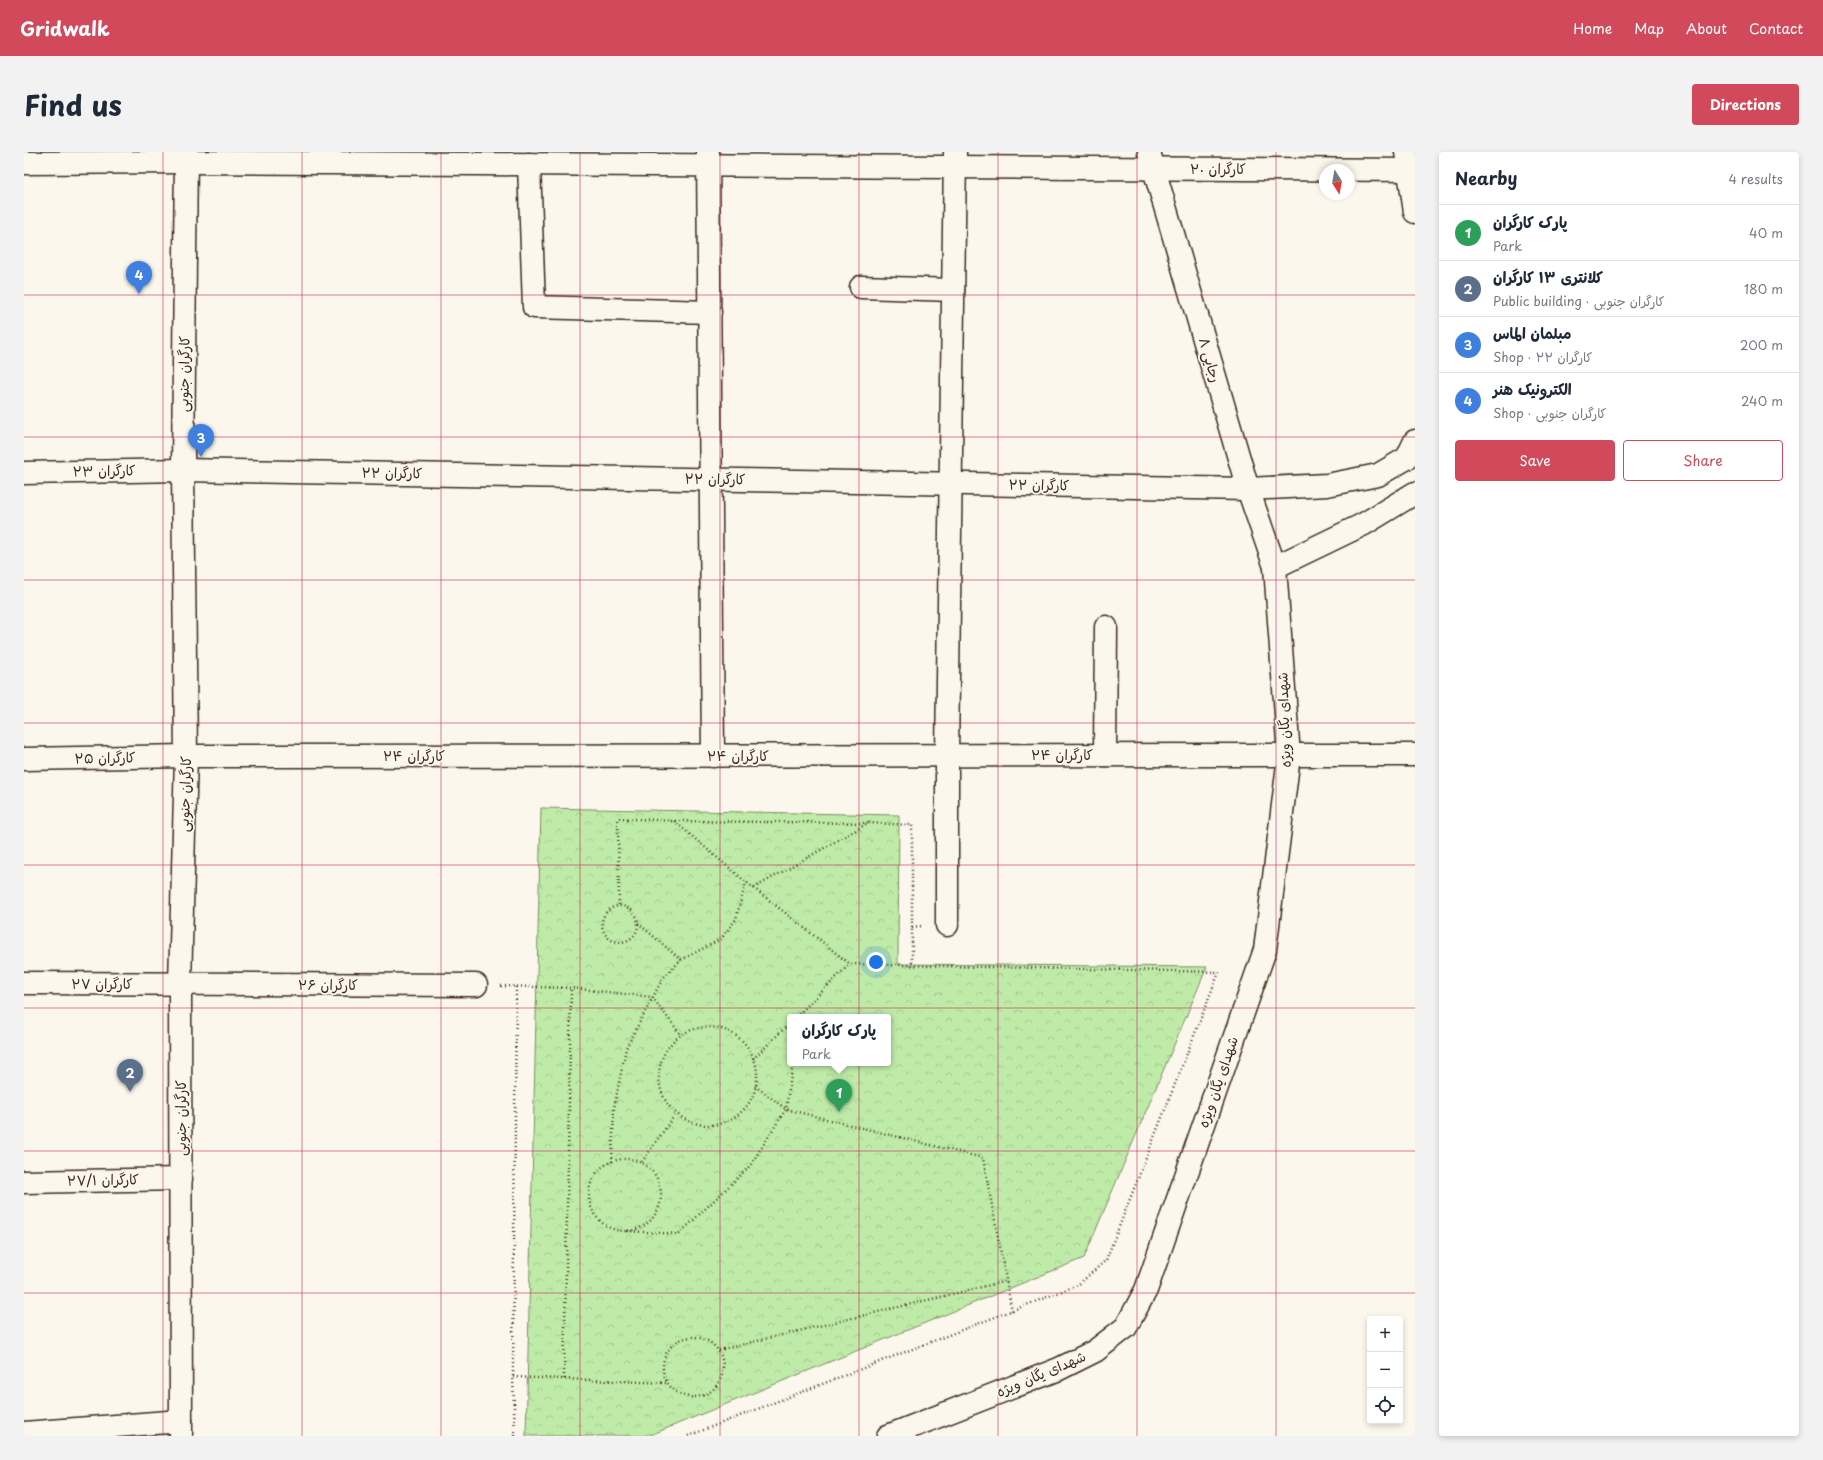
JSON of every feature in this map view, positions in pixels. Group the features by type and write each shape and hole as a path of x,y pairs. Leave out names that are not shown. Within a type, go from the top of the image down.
{"street":[{"name":"کارگران ۲۰","path":"26,159 186,157 410,158 529,164 708,159 1408,161"},
{"name":"کارگران جنوبی","path":"181,1428 180,984 186,756 183,470 186,157"},
{"path":"708,159 713,756"},
{"path":"947,924 946,756 955,160"},
{"name":"رجایی ۸","path":"1151,160 1248,489 1275,567"},
{"path":"1408,161 1415,212"},
{"path":"529,164 534,307 710,312"},
{"path":"861,287 953,290"},
{"name":"کارگران ۲۲","path":"183,470 1248,489 1327,485 1378,475 1407,458 1415,441"},
{"name":"کارگران ۲۳","path":"24,473 183,470"},
{"path":"1275,567 1364,524 1415,493"},
{"name":"شهدای یگان ویژه","path":"888,1436 1060,1369 1095,1351 1126,1327 1146,1290 1265,950 1289,756 1275,567"},
{"path":"1105,755 1106,627"},
{"name":"کارگران ۲۴","path":"186,756 1415,755"},
{"name":"کارگران ۲۵","path":"24,759 186,756"},
{"name":"کارگران ۲۷","path":"24,983 180,984"},
{"name":"کارگران ۲۶","path":"180,984 476,985"},
{"name":"کارگران ۲۷/۱","path":"24,1182 181,1178"},
{"path":"24,1433 181,1428"}],"path":[{"path":"619,905 618,818 674,821 868,822 912,825 912,966"},
{"path":"674,821 746,882 850,964 1219,972 1106,1260 1078,1285 688,1436"},
{"path":"754,888 868,822"},
{"path":"612,1162 614,1108 626,1048 663,978 681,960 721,938 736,919 746,882"},
{"path":"638,923 636,932 630,939 621,942 612,940 604,934 602,925 604,915 610,908 619,905 628,907 635,914 638,923 681,960"},
{"path":"799,1014 850,964"},
{"path":"476,985 571,988 652,997 681,1035"},
{"path":"515,1436 513,1377 516,986"},
{"path":"564,1379 571,988"},
{"path":"753,1059 787,1026"},
{"path":"705,1027 731,1032 750,1049 753,1059 758,1073 753,1099 735,1118 711,1126 686,1121 666,1103 659,1079 664,1054 681,1035 705,1027"},
{"path":"627,1231 645,1225 658,1211 662,1193 656,1175 642,1162 623,1158 605,1164 592,1178 588,1197 594,1215 608,1227 627,1231 679,1234 750,1166 786,1109 793,1066"},
{"path":"755,1086 786,1109 983,1158 1012,1311"},
{"path":"642,1162 676,1113"},
{"path":"719,1350 1007,1281"},
{"path":"692,1336 707,1340 719,1350 724,1365 720,1381 710,1392 695,1397 679,1394 668,1383 663,1368 666,1353 677,1342 692,1336"},
{"path":"513,1377 668,1383"}],"green space":[{"path":"541,808 899,815 898,964 1207,967 1084,1258 648,1436 526,1436"}],"place":[{"name":"الکترونیک هنر","path":"139,294"},
{"name":"مبلمان الماس","path":"201,457"},
{"name":"کلانتری ۱۳ کارگران","path":"130,1092"},
{"name":"پارک کارگران","path":"839,1112"}]}
